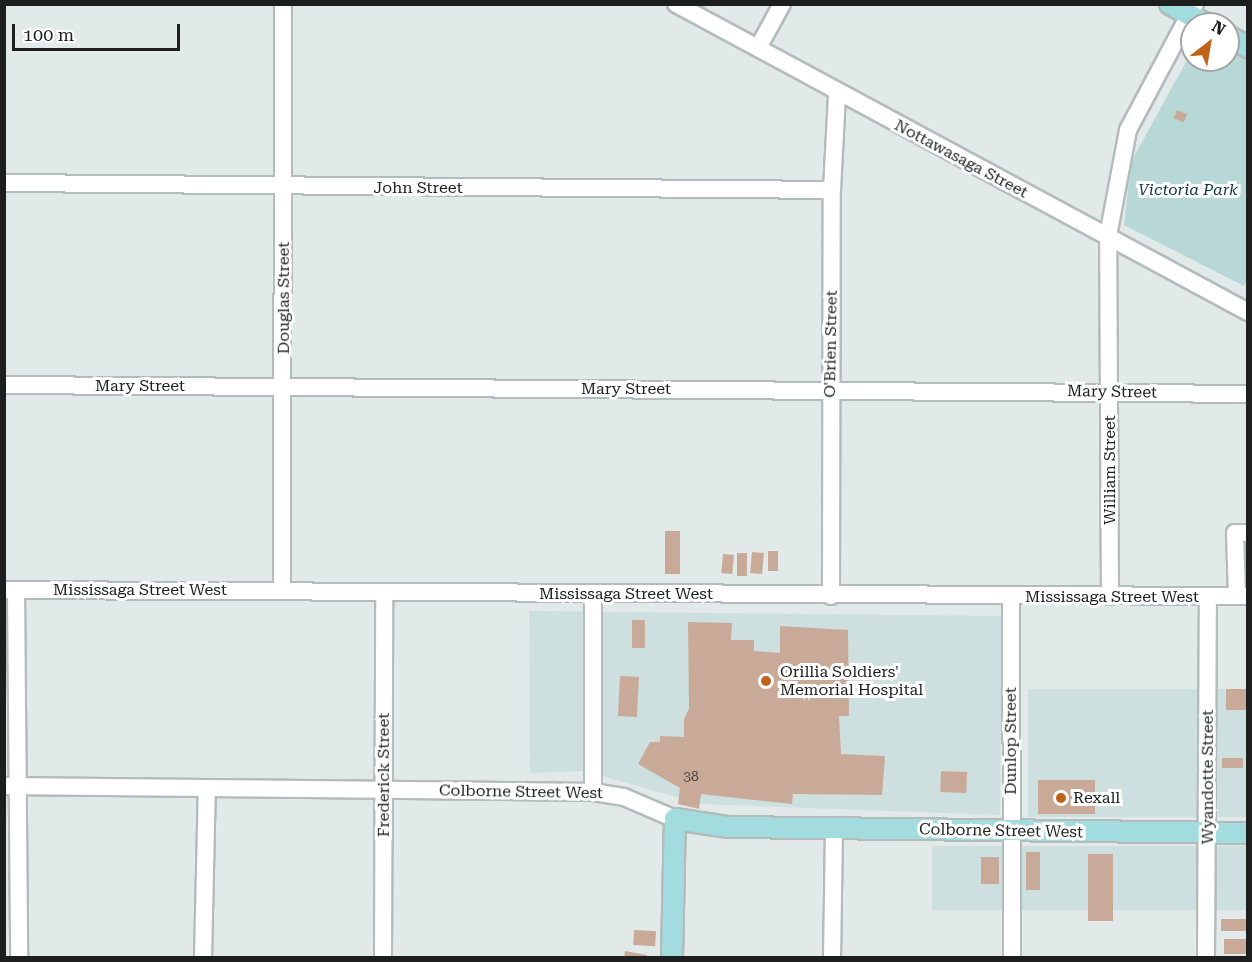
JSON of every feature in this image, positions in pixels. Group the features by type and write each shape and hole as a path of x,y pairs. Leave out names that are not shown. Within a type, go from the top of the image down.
{"main road":[{"path":"1170,4 1192,12"},
{"path":"672,957 675,819"},
{"name":"Colborne Street West","path":"675,819 708,826 1248,833"}],"street":[{"name":"Douglas Street","path":"282,591 283,4"},
{"name":"Nottawasaga Street","path":"676,4 837,93 1248,312"},
{"path":"758,48 782,4"},
{"name":"William Street","path":"1110,596 1108,236 1128,130 1180,43"},
{"name":"O'Brien Street","path":"831,596 832,190 837,93"},
{"name":"John Street","path":"4,183 832,190"},
{"name":"Mary Street","path":"4,385 830,389 1248,394"},
{"path":"1242,596 1235,533 1248,533"},
{"path":"10,590 12,937 19,957"},
{"name":"Mississaga Street West","path":"10,590 1011,597 1242,596"},
{"name":"Frederick Street","path":"383,957 384,592"},
{"path":"593,594 593,792"},
{"name":"Wyandotte Street","path":"1206,957 1209,833 1208,596"},
{"name":"Dunlop Street","path":"1011,597 1012,957"},
{"name":"Colborne Street West","path":"12,786 593,792 624,797 675,819"},
{"path":"203,957 207,788"},
{"path":"832,957 834,828"}],"shaded area":[{"name":"Orillia Soldiers' Memorial Hospital","path":"529,611 1002,616 1000,815 701,804 584,771 530,773"},
{"path":"1028,689 1247,689 1247,817 1028,817"},
{"path":"932,846 1247,846 1247,910 932,910"}],"green space":[{"name":"Victoria Park","path":"1240,52 1247,56 1248,278 1244,286 1124,225 1131,162 1180,72 1240,72"}],"building":[{"path":"1177,110 1187,114 1184,122 1174,118"},
{"path":"665,531 680,531 680,574 665,574"},
{"path":"768,551 778,551 778,571 768,571"},
{"path":"752,552 764,553 762,574 750,573"},
{"path":"737,553 747,553 747,576 737,576"},
{"path":"723,554 734,555 732,574 721,573"},
{"path":"632,620 645,620 645,648 632,648"},
{"path":"688,622 732,623 731,640 754,640 754,651 780,653 780,626 848,630 849,716 839,716 841,754 885,756 882,795 793,794 792,804 701,794 699,809 678,804 680,788 638,764 650,742 660,742 660,736 684,737 684,719 689,709"},
{"path":"620,676 639,677 637,717 618,716"},
{"path":"1226,689 1248,689 1248,710 1226,710"},
{"path":"1222,758 1243,758 1243,768 1222,768"},
{"path":"941,771 967,772 966,793 940,792"},
{"path":"1038,780 1095,780 1095,814 1038,814"},
{"path":"1026,852 1040,852 1040,890 1026,890"},
{"path":"1088,854 1113,854 1113,921 1088,921"},
{"path":"981,857 999,857 999,884 981,884"},
{"path":"1221,919 1248,919 1248,931 1221,931"},
{"path":"634,930 656,931 655,946 633,945"},
{"path":"1224,939 1248,939 1248,954 1224,954"},
{"path":"625,951 647,955 646,958 624,958"}],"place":[{"name":"Orillia Soldiers' Memorial Hospital","path":"766,681"},
{"name":"Rexall","path":"1061,798"}]}
